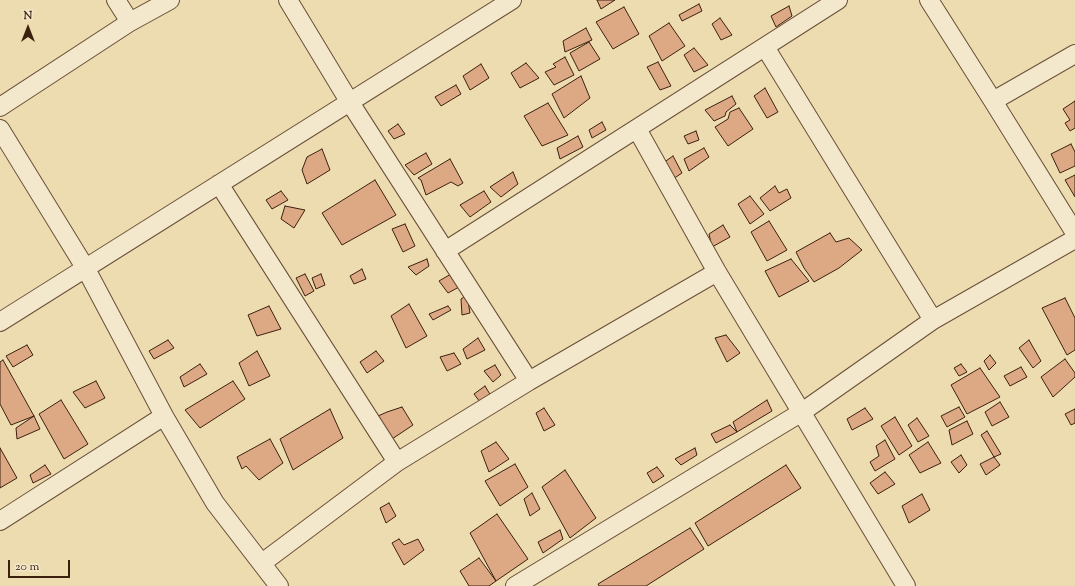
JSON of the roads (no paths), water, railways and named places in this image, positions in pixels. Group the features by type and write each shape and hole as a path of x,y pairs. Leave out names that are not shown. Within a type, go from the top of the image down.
{"street":[{"path":"116,0 130,22"},
{"path":"0,107 130,22 170,0"},
{"path":"288,0 349,101 529,381"},
{"path":"0,322 86,269 349,101 512,0"},
{"path":"445,251 838,0"},
{"path":"929,0 1075,233"},
{"path":"765,46 933,320"},
{"path":"993,101 1075,54"},
{"path":"0,129 86,269 164,416 215,503 279,586"},
{"path":"637,129 717,272 906,586"},
{"path":"219,184 397,462"},
{"path":"515,586 802,412 933,320 1075,239"},
{"path":"262,563 397,462 529,381 717,272"},
{"path":"0,521 164,416"}]}
